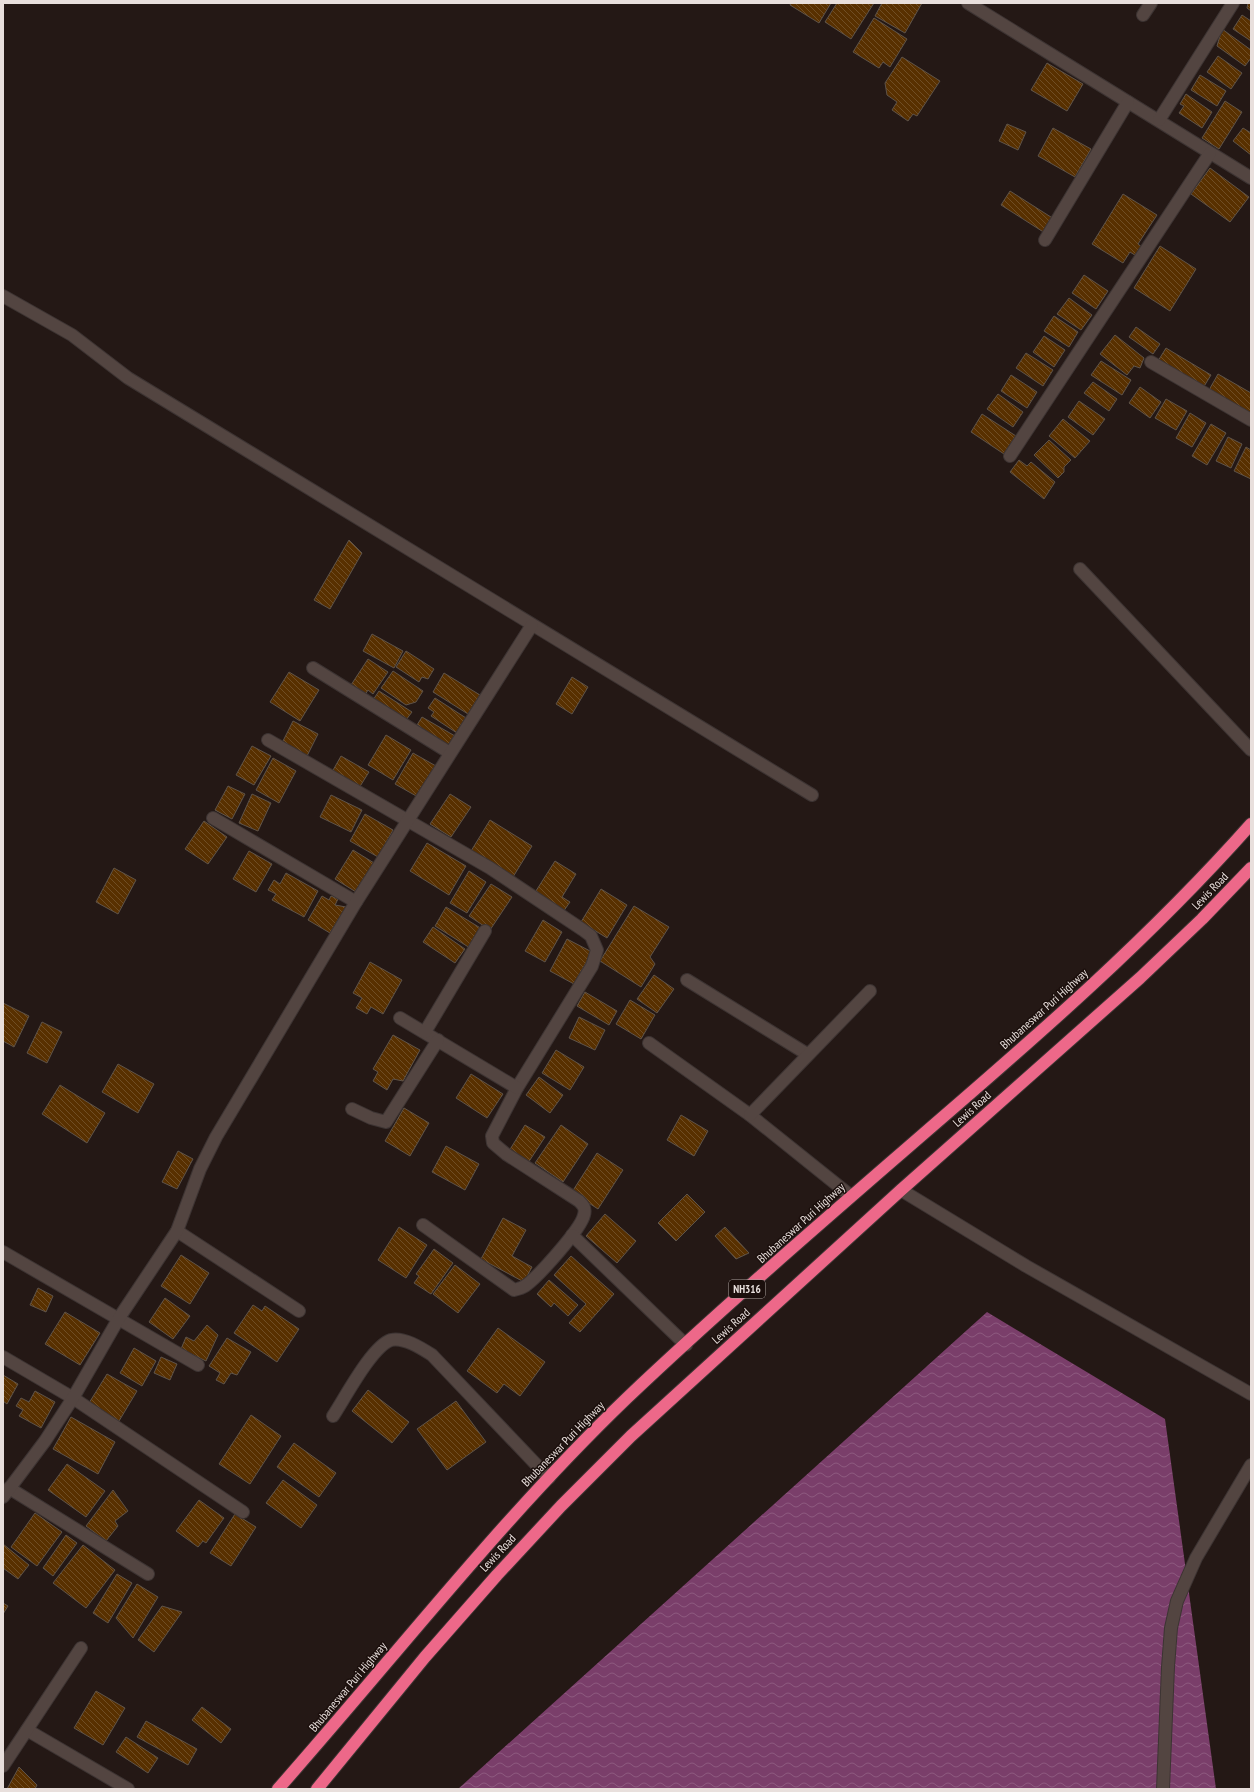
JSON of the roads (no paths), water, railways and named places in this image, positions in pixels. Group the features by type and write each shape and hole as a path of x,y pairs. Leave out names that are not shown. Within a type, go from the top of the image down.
{"highway":[{"name":"Bhubaneswar Puri Highway","path":"278,1789 355,1701 455,1580 549,1478 626,1400 851,1196 1036,1037 1150,931 1213,867 1251,824"},
{"name":"Lewis Road","path":"317,1789 425,1657 497,1575 561,1506 663,1406 901,1190 1140,978 1202,919 1251,868"}],"street":[{"path":"968,3 1128,102 1160,120 1251,178"},
{"path":"1143,15 1151,3"},
{"path":"1160,120 1233,3"},
{"path":"1045,240 1128,102"},
{"path":"1010,456 1210,153"},
{"path":"3,296 72,334 135,382 812,795"},
{"path":"1151,362 1251,420"},
{"path":"1080,569 1251,750"},
{"path":"148,1574 6,1492 45,1440 73,1398 119,1318 177,1231 206,1155 216,1137 356,902 532,625"},
{"path":"313,668 450,753"},
{"path":"268,740 490,868 583,930 595,943 598,950 592,966 517,1088 492,1136 493,1142 506,1154 579,1201 585,1208 584,1216 572,1235 533,1279 524,1287 514,1290 423,1225"},
{"path":"213,818 356,902"},
{"path":"425,1032 485,932"},
{"path":"687,980 807,1054"},
{"path":"750,1115 807,1054 870,991"},
{"path":"400,1018 517,1088"},
{"path":"352,1110 371,1118 386,1122 438,1040"},
{"path":"649,1043 750,1115 851,1196"},
{"path":"901,1190 1081,1297 1251,1394"},
{"path":"177,1231 299,1311"},
{"path":"572,1235 686,1344"},
{"path":"3,1252 198,1365"},
{"path":"333,1416 367,1362 381,1346 392,1340 416,1345 432,1355 549,1478"},
{"path":"3,1357 73,1398 243,1512"},
{"path":"1163,1789 1168,1667 1171,1628 1177,1601 1196,1558 1251,1465"},
{"path":"3,1766 81,1648"},
{"path":"27,1730 128,1789"}],"water":[{"path":"987,1312 1165,1419 1216,1789 458,1789"}]}
